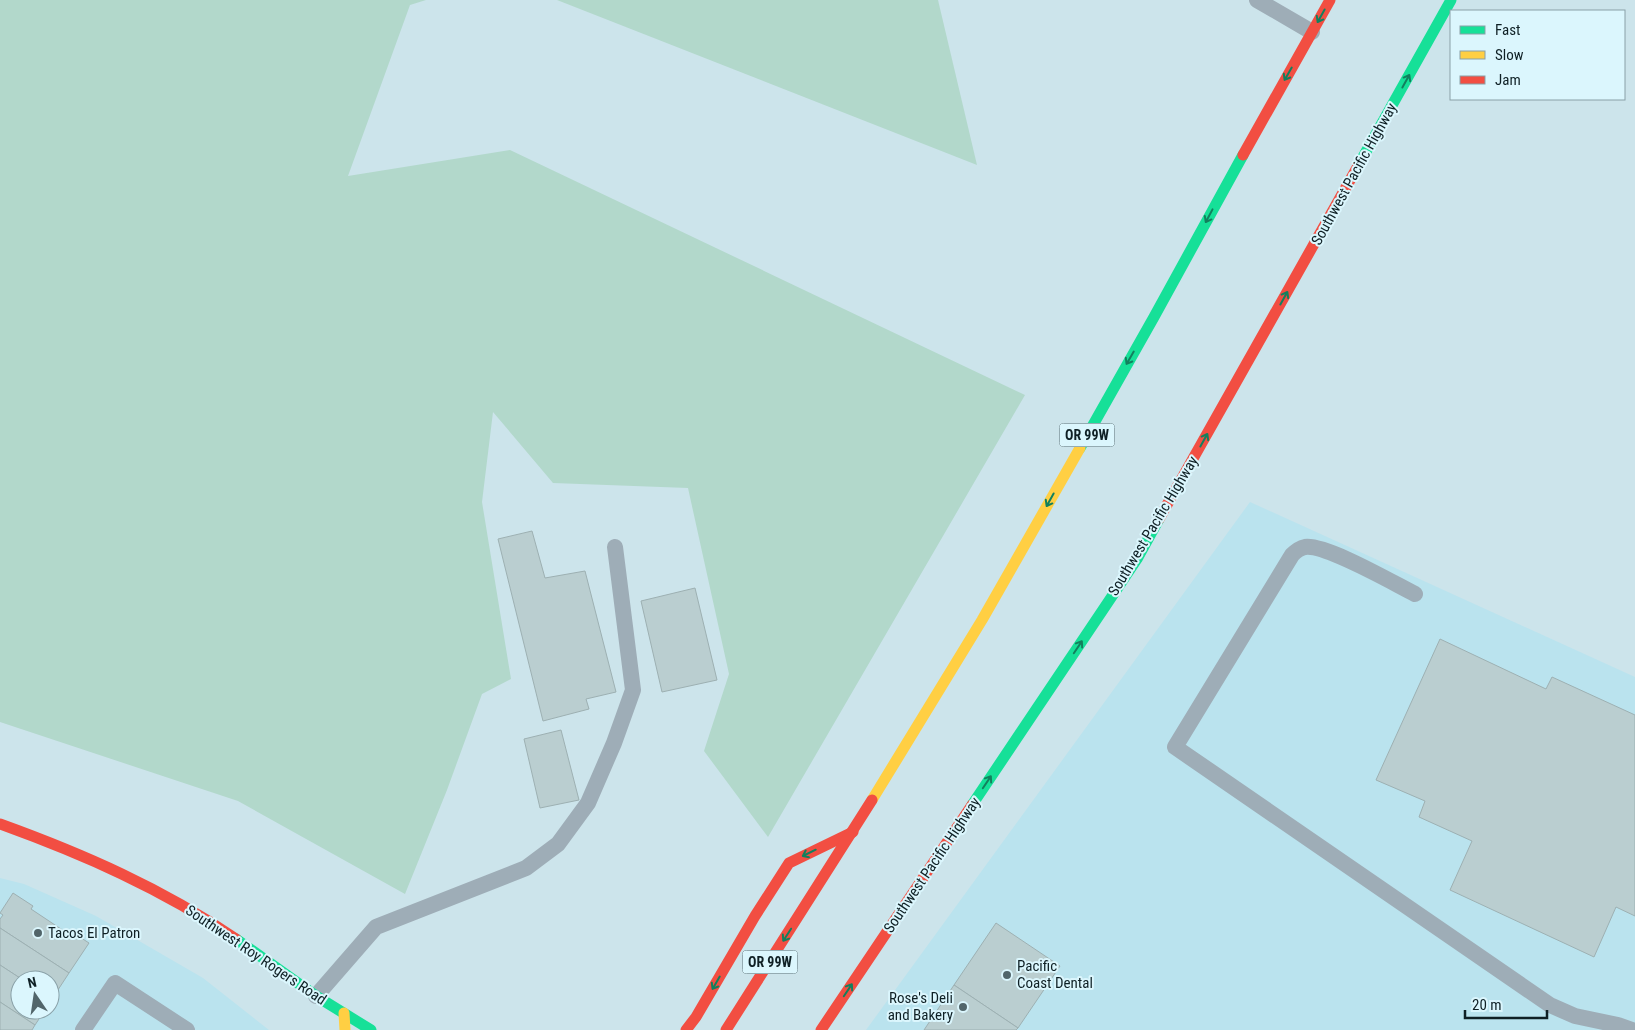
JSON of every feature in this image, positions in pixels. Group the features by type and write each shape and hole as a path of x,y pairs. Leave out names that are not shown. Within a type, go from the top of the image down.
{"main road":[{"name":"OR 99W","path":"726,1030 853,832 982,620 1330,0"},
{"name":"Southwest Pacific Highway","path":"821,1030 1137,559 1451,0"},
{"name":"Southwest Roy Rogers Road","path":"0,824 103,863 155,890 223,929 316,996 371,1030"},
{"path":"686,1030 696,1017 755,916 789,863 853,832"},
{"path":"344,1013 345,1030"}],"lane":[{"path":"1257,0 1312,32"},
{"path":"316,996 376,927 526,868 558,844 588,803 614,743 633,690 615,547"},
{"path":"1415,594 1335,554 1317,547 1303,547 1292,555 1175,747 1574,1023 1618,1025 1632,1030"},
{"path":"83,1030 115,983 187,1030"}],"shaded area":[{"path":"1250,502 1635,677 1635,1030 866,1030"},
{"path":"0,878 24,884 96,916 203,978 269,1030 0,1030"}],"green space":[{"path":"0,0 426,0 410,5 348,176 510,150 1025,395 768,837 704,751 729,674 688,488 553,483 493,412 482,502 511,679 482,694 447,790 405,894 238,801 0,722"},
{"path":"557,0 938,0 977,165"}],"building":[{"path":"532,531 545,578 585,571 616,692 586,699 589,709 543,721 498,539"},
{"path":"695,588 717,680 662,692 641,601"},
{"path":"1440,639 1546,689 1552,677 1635,715 1635,916 1616,907 1594,957 1450,890 1472,841 1419,817 1425,801 1376,780"},
{"path":"561,730 579,800 540,808 524,739"},
{"name":"Tacos El Patron","path":"13,893 33,906 31,909 70,935 72,932 89,943 69,973 0,928 0,919 3,915 0,913"},
{"name":"Pacific Coast Dental","path":"996,923 1060,966 1018,1028 954,985"},
{"path":"0,928 69,973 60,987 60,970 10,970 10,972 0,965"},
{"path":"0,965 10,972 10,1009 0,1002"},
{"name":"Rose's Deli and Bakery","path":"954,985 1018,1028 1016,1030 924,1030"},
{"path":"0,1002 10,1009 10,1020 27,1020 35,1025 32,1030 0,1030"},
{"path":"27,1020 38,1020 35,1025"}],"traffic: fast":[{"path":"1358,166 1451,0"},
{"path":"1080,448 1243,155"},
{"path":"972,805 1137,559 1159,519"},
{"path":"236,939 316,996 371,1030"}],"traffic: slow":[{"path":"872,800 982,620 1080,448"},
{"path":"344,1013 345,1030"}],"traffic: jam":[{"path":"1243,155 1330,0"},
{"path":"1159,519 1358,166"},
{"path":"726,1030 872,800"},
{"path":"821,1030 972,805"},
{"path":"0,824 92,860 122,874 180,904 236,939"},
{"path":"686,1030 696,1017 755,916 789,863 853,832"}],"place":[{"name":"Tacos El Patron","path":"38,933"},
{"name":"Pacific Coast Dental","path":"1007,975"},
{"name":"Rose's Deli and Bakery","path":"963,1007"}]}
